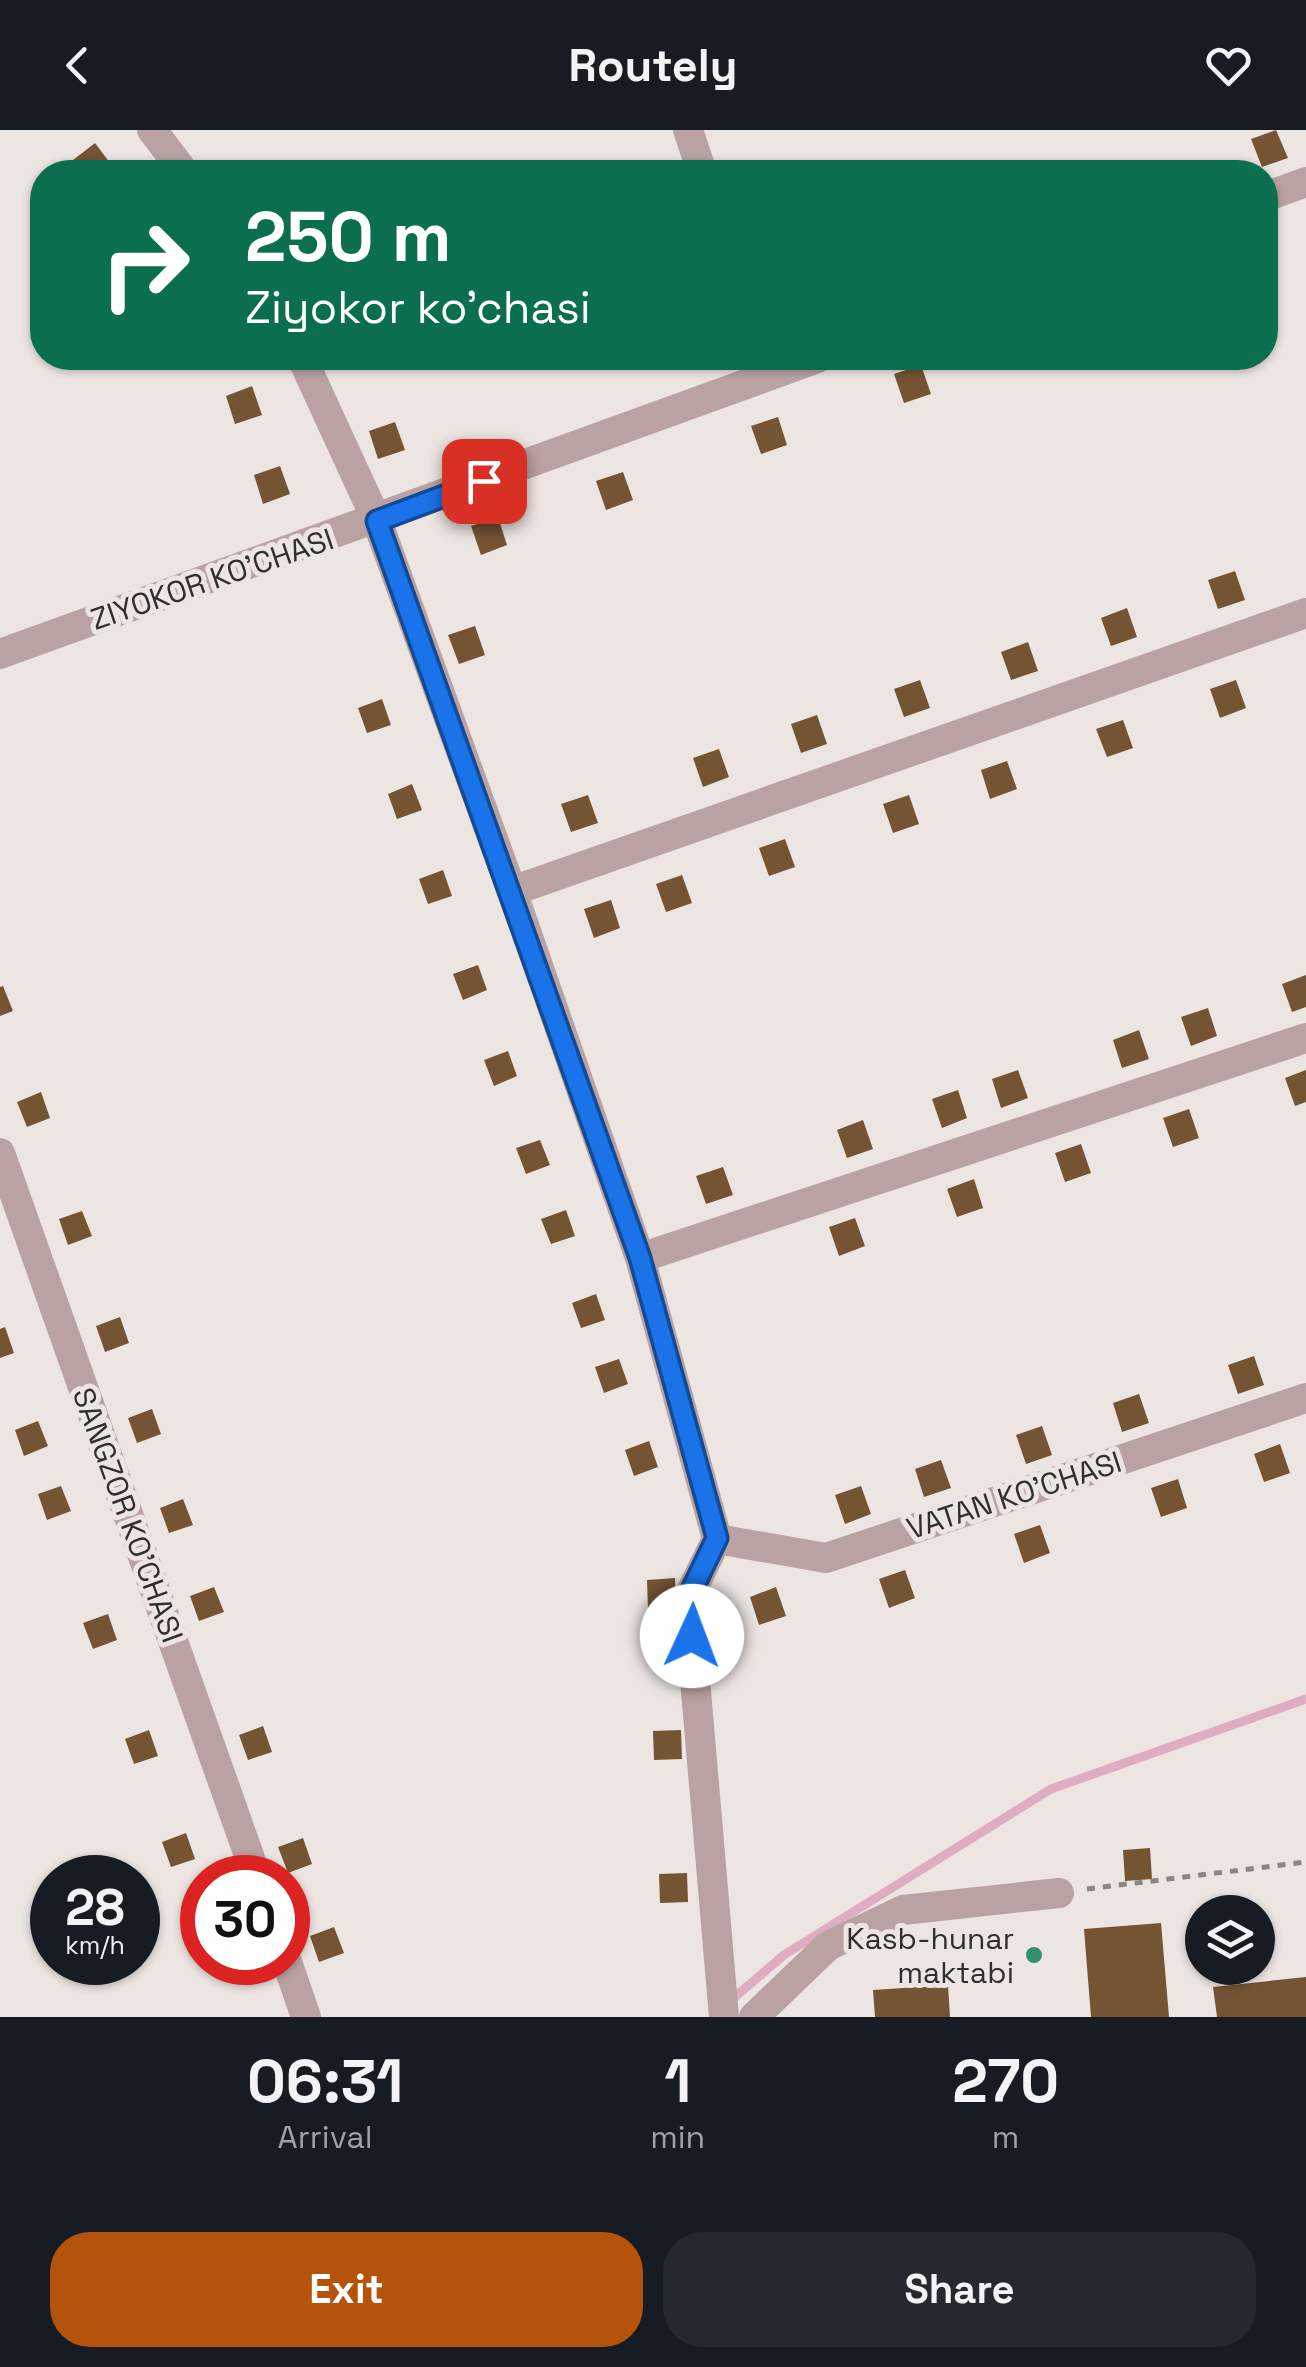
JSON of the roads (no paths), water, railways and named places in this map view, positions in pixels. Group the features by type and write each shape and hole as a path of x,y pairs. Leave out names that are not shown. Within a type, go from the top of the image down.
{"street":[{"path":"152,130 175,160"},
{"path":"688,130 698,160"},
{"path":"1278,192 1306,182"},
{"path":"308,370 377,521 512,891 640,1258 717,1538 688,1598 724,2017"},
{"name":"ZIYOKOR KO'CHASI","path":"0,654 377,521 756,370"},
{"path":"512,891 1306,613"},
{"path":"640,1258 1306,1038"},
{"name":"SANGZOR KO'CHASI","path":"0,1153 249,1855"},
{"name":"VATAN KO'CHASI","path":"717,1538 826,1558 1306,1398"},
{"path":"754,2017 828,1946 904,1910 1059,1892"},
{"path":"295,1985 306,2017"}],"waterway":[{"path":"729,2002 784,1955 1051,1789 1306,1699"}],"place":[{"name":"Kasb-hunar maktabi","path":"1034,1955"}]}
